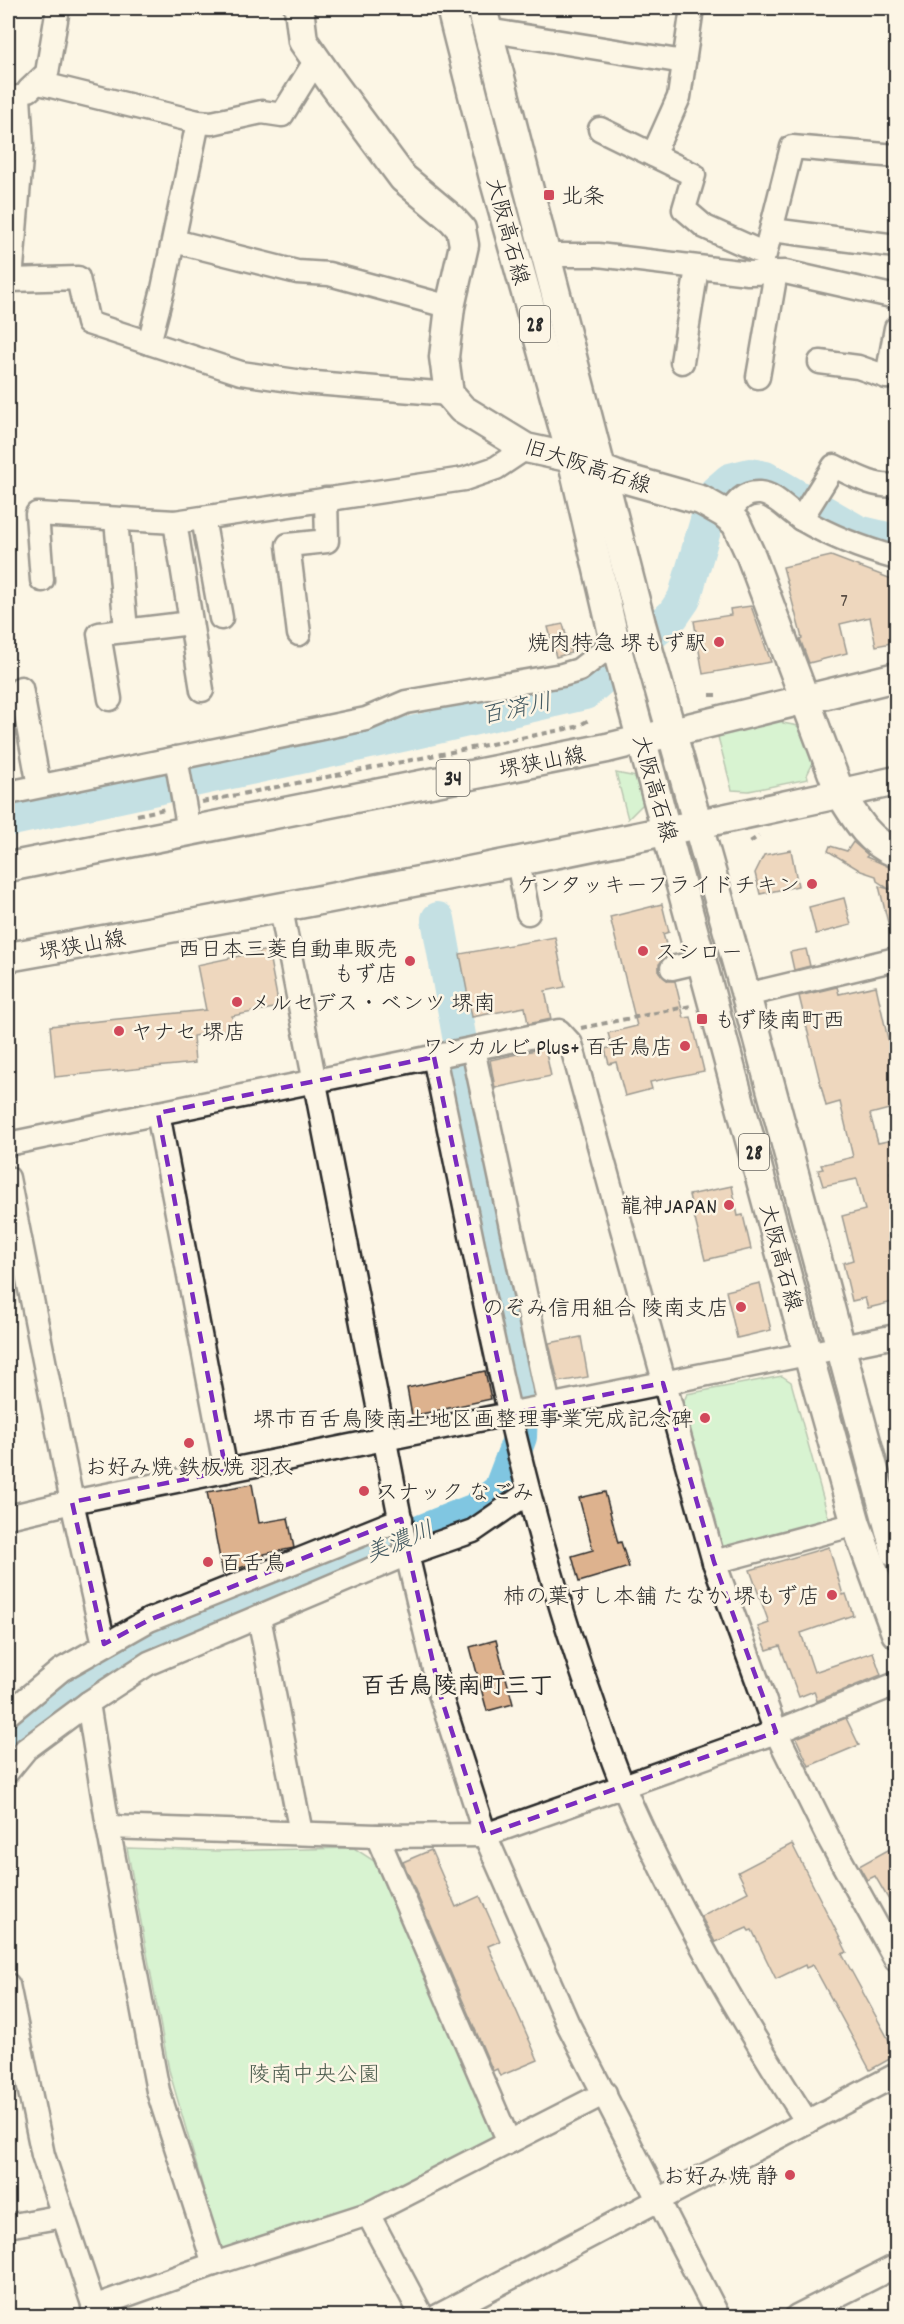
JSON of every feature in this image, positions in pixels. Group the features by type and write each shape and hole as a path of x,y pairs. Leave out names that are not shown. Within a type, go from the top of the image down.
{"main road":[{"path":"299,8 303,41 316,60 404,178 453,219 461,229 464,245 450,307 444,357 449,394"},
{"name":"大阪高石線","path":"451,8 494,178 572,458 641,740 668,830 808,1354 856,1524 897,1633"},
{"name":"大阪高石線","path":"484,19 645,637 699,824 895,1544"},
{"name":"旧大阪高石線","path":"449,394 462,409 526,448 572,458 718,509"},
{"path":"718,509 736,523 756,554 805,700 840,793 862,828 878,844 897,853"},
{"name":"堺狭山線","path":"8,867 185,810 641,740 897,677"},
{"name":"堺狭山線","path":"8,957 281,909 518,862 897,781"}],"street":[{"path":"58,8 47,73 39,83 13,102 22,146 11,280 78,278 88,323 241,373 449,394"},
{"path":"653,155 679,97 692,8"},
{"path":"484,19 684,62"},
{"path":"39,83 198,122 212,123 262,112 282,115 316,60"},
{"path":"148,343 174,241 198,122"},
{"path":"600,129 694,175 684,209 705,226 765,254 780,186 792,147 897,156"},
{"path":"772,230 897,246"},
{"path":"174,241 297,272 329,274 450,307"},
{"path":"544,255 598,255 697,268 786,272 897,297"},
{"path":"682,362 697,268"},
{"path":"758,377 776,272"},
{"path":"820,362 858,367 892,377 897,328"},
{"path":"42,580 37,514 175,522 464,479 496,468 526,448"},
{"path":"801,519 834,466 866,481 889,486 897,485"},
{"path":"718,509 750,494 763,493 801,519 838,538 897,558"},
{"path":"299,634 288,545 327,542 326,499"},
{"path":"203,518 221,618"},
{"path":"116,520 126,630"},
{"path":"175,522 202,690"},
{"path":"110,699 99,634 191,623"},
{"path":"8,793 177,762 366,719 406,702 562,675 619,655"},
{"path":"21,687 39,786"},
{"path":"177,762 185,810"},
{"path":"518,862 528,913"},
{"path":"281,909 407,1554 440,1694 485,1835 567,2022 718,2316"},
{"path":"746,995 897,959"},
{"path":"672,968 702,961"},
{"path":"8,1144 559,1031 572,1044 663,1383 714,1562 776,1732 828,1837 897,1960"},
{"path":"471,1049 549,1406"},
{"path":"439,1056 509,1414 528,1493 567,1630 622,1784 706,1954 807,2122"},
{"path":"159,1113 226,1471"},
{"path":"8,1178 72,1502 105,1644"},
{"path":"8,1517 72,1502 897,1336"},
{"path":"8,1771 26,1749 88,1703 149,1663 407,1554 473,1531 528,1493"},
{"path":"8,1714 61,1670 148,1620 400,1519"},
{"path":"714,1562 856,1524"},
{"path":"259,1617 301,1833"},
{"path":"108,1827 377,1836 485,1835 622,1784 776,1732 897,1684"},
{"path":"88,1703 108,1827 158,2091 214,2264"},
{"path":"377,1836 509,2142"},
{"path":"8,1985 43,2155 95,2312 214,2264 368,2214 605,2093"},
{"path":"438,2316 897,2075"},
{"path":"368,2214 422,2316"},
{"path":"8,2226 63,2216"},
{"path":"797,2316 897,2266"}],"path":[{"path":"128,817 185,810 576,727 591,719"},
{"path":"559,1031 698,1004"}],"highlighted area":[{"path":"434,1057 509,1414 663,1383 714,1562 776,1732 485,1835 440,1694 401,1519 149,1620 104,1644 72,1502 226,1471 158,1113"}],"green space":[{"path":"781,720 783,723 798,726 813,763 807,775 808,779 749,791 732,790 718,737 732,730"},
{"path":"616,773 641,778 647,800 628,819"},
{"path":"782,1376 791,1382 830,1523 730,1550 722,1546 682,1406 687,1394"},
{"name":"陵南中央公園","path":"127,1848 216,1851 354,1848 374,1861 497,2138 384,2198 221,2250 169,2070"}],"building":[{"path":"831,556 897,581 897,642 876,646 870,617 840,624 847,653 809,663 800,639 802,638 783,567"},
{"path":"751,606 771,662 703,674 694,621 731,615 730,609"},
{"path":"563,624 571,653 556,657 548,627"},
{"path":"853,842 868,855 866,857 896,869 890,889 897,891 897,934 891,935 879,886 889,889 877,881 876,876 861,871 828,851 830,846 847,851"},
{"path":"791,850 798,886 760,894 755,873 764,855"},
{"path":"844,898 851,925 816,934 809,907"},
{"path":"662,904 669,932 663,934 669,955 659,964 659,972 668,981 675,981 684,1018 691,1017 704,1071 650,1082 652,1089 625,1096 616,1062 609,1064 605,1049 612,1047 608,1033 637,1026 610,917"},
{"path":"555,937 565,987 545,991 551,1019 528,1024 525,1007 472,1017 460,954"},
{"path":"806,949 810,966 794,970 790,952"},
{"path":"268,950 279,1007 232,1016 235,1028 193,1036 195,1063 55,1077 50,1026 206,1010 197,965"},
{"path":"876,986 894,1066 897,1066 897,1107 870,1114 878,1143 897,1139 897,1170 890,1172 897,1197 897,1301 868,1308 865,1298 852,1301 843,1263 853,1260 842,1216 865,1210 857,1179 823,1186 818,1170 823,1169 821,1165 853,1157 840,1102 826,1106 799,996 837,987 839,994"},
{"path":"545,1048 551,1076 495,1088 490,1060"},
{"path":"732,1186 738,1216 743,1215 751,1249 705,1260 689,1195"},
{"path":"760,1283 771,1330 737,1338 726,1291"},
{"path":"581,1337 588,1377 558,1382 549,1343"},
{"path":"485,1371 491,1399 412,1416 407,1388"},
{"path":"252,1484 259,1523 288,1518 294,1548 264,1554 265,1559 223,1574 207,1492"},
{"path":"605,1492 618,1543 621,1542 629,1567 579,1582 572,1556 593,1550 579,1498"},
{"path":"829,1547 843,1595 846,1594 853,1615 801,1633 814,1672 873,1652 881,1675 817,1701 814,1691 799,1697 780,1646 767,1650 758,1627 769,1623 750,1570"},
{"path":"496,1640 513,1704 487,1711 470,1647"},
{"path":"846,1718 859,1745 809,1766 796,1738"},
{"path":"792,1844 847,1952 842,1954 897,2055 870,2070 813,1965 806,1968 805,1965 776,1979 752,1930 749,1931 747,1928 715,1942 701,1916 748,1892 738,1872"},
{"path":"897,1845 897,1914 875,1876 867,1880 859,1866"},
{"path":"431,1850 456,1907 480,1896 500,1941 488,1946 538,2060 500,2076 497,2069 493,2071 403,1862"}],"waterway":[{"name":"百済川","path":"8,820 585,693 673,615 684,599 715,493 730,480 750,475 765,478 858,532 896,541"},
{"name":"美濃川","path":"8,1745 70,1692 140,1651 215,1616 475,1510 500,1490 520,1437 522,1385 438,919"}],"place":[{"name":"北条","path":"549,195"},
{"name":"焼肉特急 堺もず駅","path":"719,642"},
{"name":"ケンタッキーフライドチキン","path":"812,884"},
{"name":"スシロー","path":"643,951"},
{"name":"西日本三菱自動車販売 もず店","path":"410,961"},
{"name":"メルセデス・ベンツ 堺南","path":"237,1002"},
{"name":"もず陵南町西","path":"702,1019"},
{"name":"ヤナセ 堺店","path":"119,1031"},
{"name":"ワンカルビ Plus+ 百舌鳥店","path":"685,1046"},
{"name":"龍神JAPAN","path":"729,1205"},
{"name":"のぞみ信用組合 陵南支店","path":"741,1307"},
{"name":"堺市百舌鳥陵南土地区画整理事業完成記念碑","path":"705,1418"},
{"name":"お好み焼 鉄板焼 羽衣","path":"189,1443"},
{"name":"スナック なごみ","path":"364,1491"},
{"name":"百舌鳥","path":"208,1562"},
{"name":"柿の葉すし本舗 たなか 堺もず店","path":"832,1595"},
{"name":"お好み焼 静","path":"790,2175"}],"district":[{"name":"百舌鳥陵南町三丁","path":"457,1685"}]}
